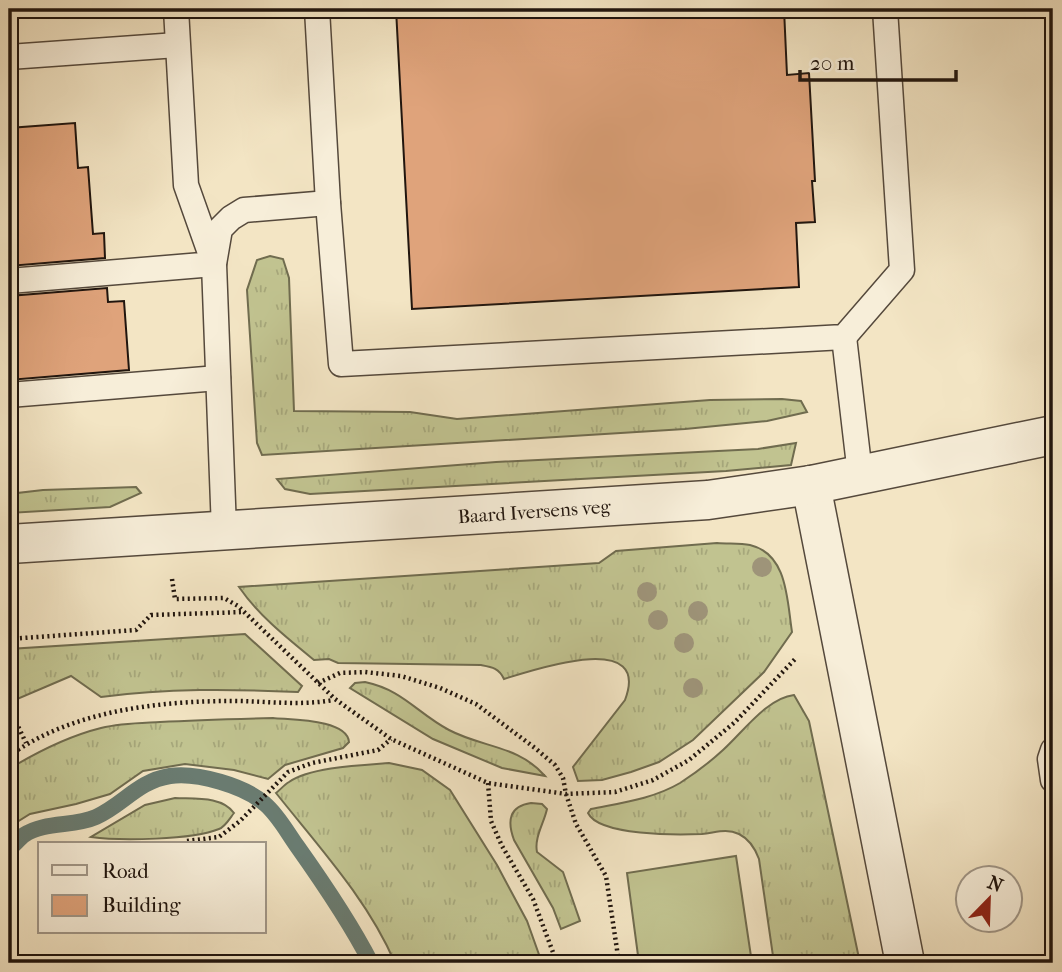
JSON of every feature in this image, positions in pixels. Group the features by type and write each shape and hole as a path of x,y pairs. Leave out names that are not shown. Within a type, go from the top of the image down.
{"street":[{"name":"Baard Iversens veg","path":"9,544 708,500 811,485 1053,435"},
{"path":"811,485 905,963"}],"lane":[{"path":"176,9 186,185 214,264"},
{"path":"317,9 328,203 341,364 844,337 902,270 885,9"},
{"path":"9,57 177,45"},
{"path":"224,530 214,264 220,229 230,218 244,210 328,203"},
{"path":"9,281 214,264"},
{"path":"844,337 860,474"},
{"path":"9,396 218,378"},
{"path":"1053,750 1050,759 1053,780"}],"path":[{"path":"170,567 175,599 224,598 244,612 335,699 391,738 488,783 566,794 615,792 653,780 689,760 734,723 800,654 839,638"},
{"path":"9,639 136,630 151,615 244,612"},
{"path":"318,683 340,673 365,672 401,676 476,704 555,765 563,778 576,824 606,876 619,963"},
{"path":"9,756 26,743 57,728 102,714 153,706 232,701 309,704 335,699"},
{"path":"9,707 26,743"},
{"path":"187,841 219,837 240,821 288,772 312,763 378,750 391,738"},
{"path":"488,783 491,821 502,846 533,899 557,963"}],"green space":[{"path":"270,256 283,259 289,278 294,411 410,412 457,419 710,400 782,399 801,401 807,412 767,421 685,429 262,455 257,443 247,290 257,260"},
{"path":"796,443 791,465 726,471 310,494 285,489 277,479 496,462 758,449"},
{"path":"136,487 141,493 110,507 9,513 9,494 43,490"},
{"path":"717,543 750,545 763,550 772,558 779,568 787,593 792,632 764,672 693,740 659,762 602,780 578,781 573,767 625,700 629,678 622,666 606,660 586,660 539,668 504,679 500,672 481,665 338,663 329,659 314,660 264,617 239,587 599,563 616,551"},
{"path":"245,634 302,686 298,692 199,690 101,697 71,676 15,700 9,687 9,649"},
{"path":"365,682 390,690 449,730 523,758 545,776 502,768 433,739 350,688 355,683"},
{"path":"794,695 809,721 860,963 774,963 759,859 751,844 739,834 725,831 658,834 623,830 595,821 588,813 591,809 648,797 680,783 702,768 774,702"},
{"path":"273,718 329,725 346,734 349,742 343,748 285,765 268,779 234,770 185,764 143,771 110,794 30,814 9,827 9,769 65,740 89,731 123,724"},
{"path":"389,763 422,770 450,790 497,865 527,921 542,963 395,963 357,896 276,793 289,782 310,773"},
{"path":"175,798 215,801 234,813 221,828 207,833 137,839 91,837 145,805"},
{"path":"531,803 542,804 547,809 538,836 537,852 563,872 580,921 561,929 553,908 512,833 514,811"},
{"path":"736,856 752,963 639,963 627,873"}],"building":[{"path":"396,9 784,9 787,75 809,73 815,181 812,181 815,222 796,223 799,287 412,309"},
{"path":"75,123 78,168 88,167 93,234 104,233 105,258 9,266 9,128"},
{"path":"107,288 108,302 124,301 129,370 9,380 9,296"}],"waterway":[{"path":"9,849 32,831 96,817 140,788 159,779 193,776 233,786 256,797 274,813 336,903 371,963"}]}
